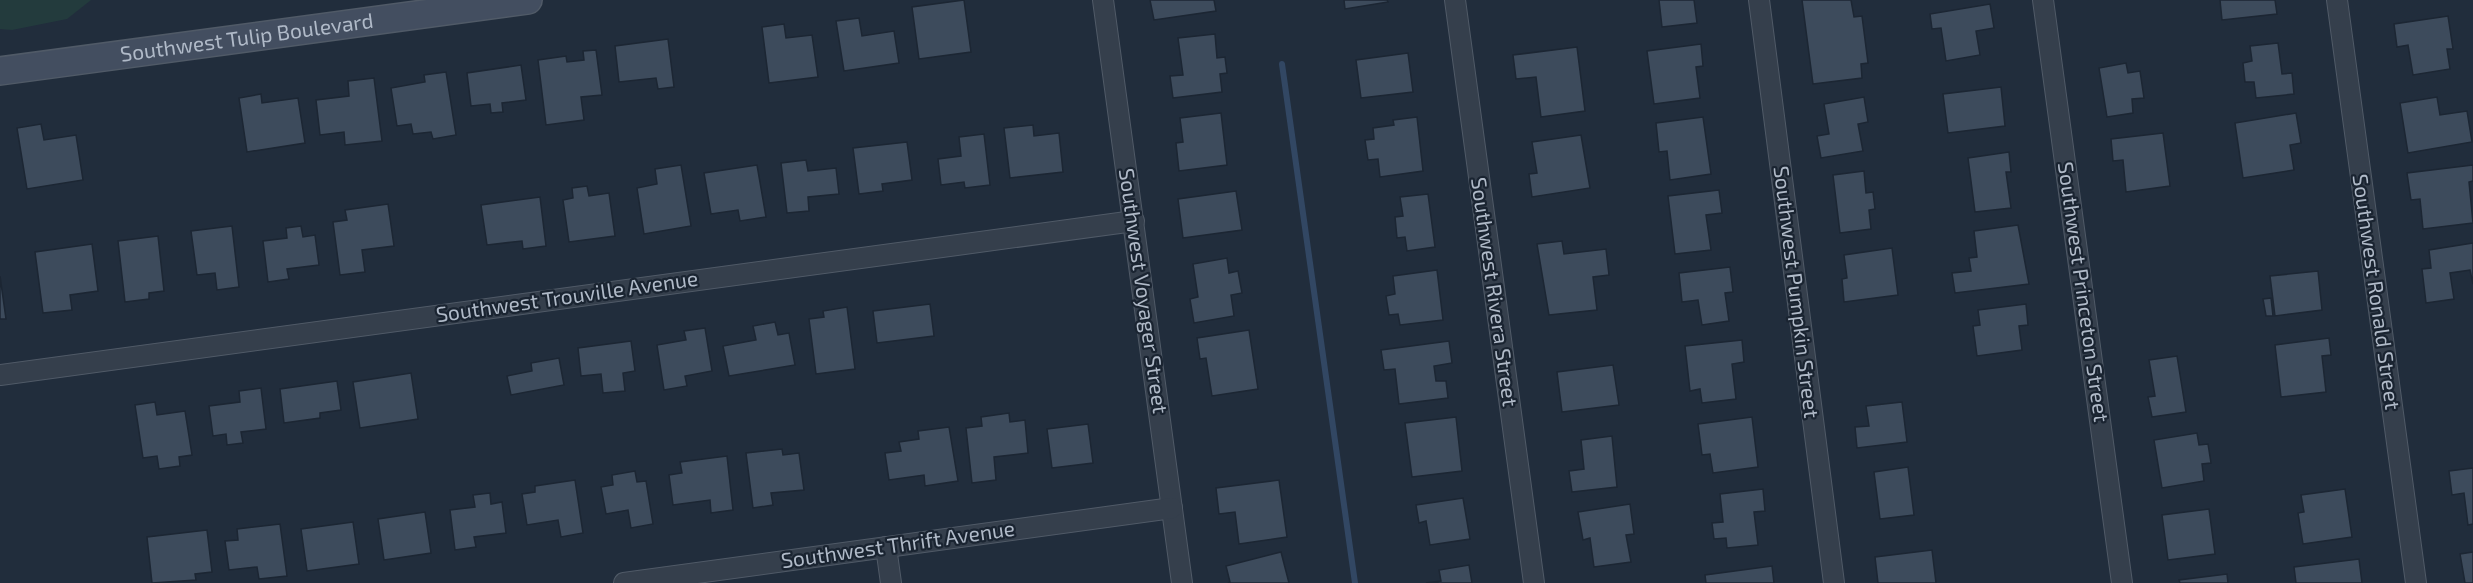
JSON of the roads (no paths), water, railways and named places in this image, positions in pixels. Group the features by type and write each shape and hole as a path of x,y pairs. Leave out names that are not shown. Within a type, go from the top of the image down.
{"street":[{"name":"Southwest Tulip Boulevard","path":"0,70 528,0"},
{"name":"Southwest Voyager Street","path":"1103,0 1182,583"},
{"name":"Southwest Rivera Street","path":"1455,0 1534,583"},
{"name":"Southwest Pumpkin Street","path":"1759,0 1834,583"},
{"name":"Southwest Princeton Street","path":"2043,0 2122,583"},
{"name":"Southwest Ronald Street","path":"2337,0 2416,583"},
{"name":"Southwest Trouville Avenue","path":"0,375 1134,221"},
{"name":"Southwest Thrift Avenue","path":"624,583 1172,508"},
{"path":"886,547 891,583"}],"waterway":[{"path":"1282,64 1355,583"}]}
